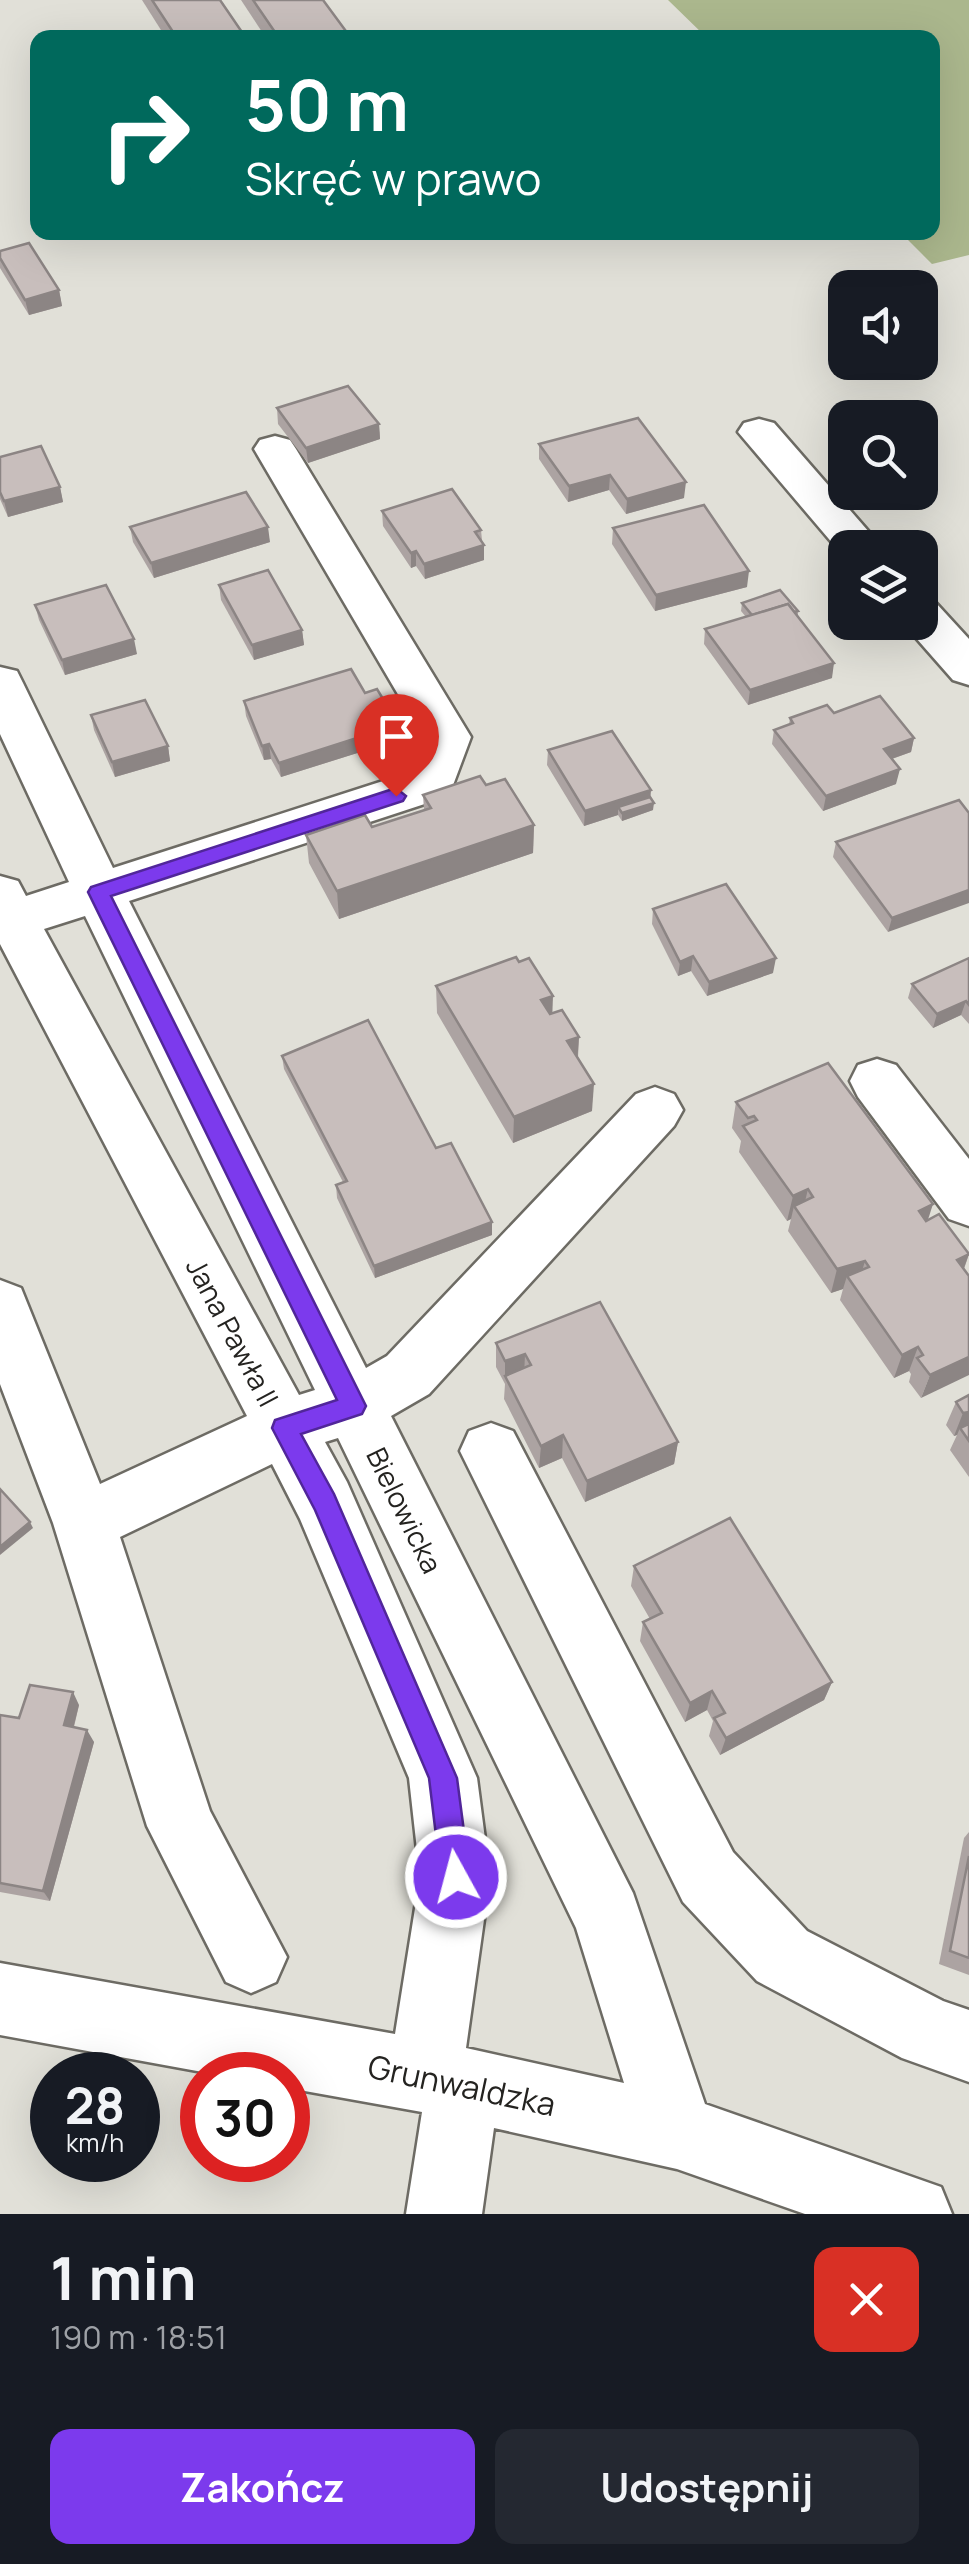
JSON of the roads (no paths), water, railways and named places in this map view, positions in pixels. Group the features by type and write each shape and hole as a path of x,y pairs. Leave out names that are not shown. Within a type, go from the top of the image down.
{"street":[{"path":"759,432 845,530"},
{"path":"5,913 98,892 432,784 447,738 276,450"},
{"path":"938,634 969,669"},
{"name":"Bielowicka","path":"0,683 98,892 608,1918 677,2132"},
{"name":"Jana Pawła II","path":"5,913 325,1503 443,1778 456,1877 444,2080 444,2214"},
{"path":"876,1081 969,1202"},
{"path":"84,1523 284,1428 353,1406 408,1375 655,1110"},
{"path":"0,1306 84,1523 181,1826 251,1958"},
{"path":"491,1451 708,1877 782,1956 928,2032 969,2046"},
{"name":"Grunwaldzka","path":"0,1999 444,2080 677,2132 914,2214"}]}
